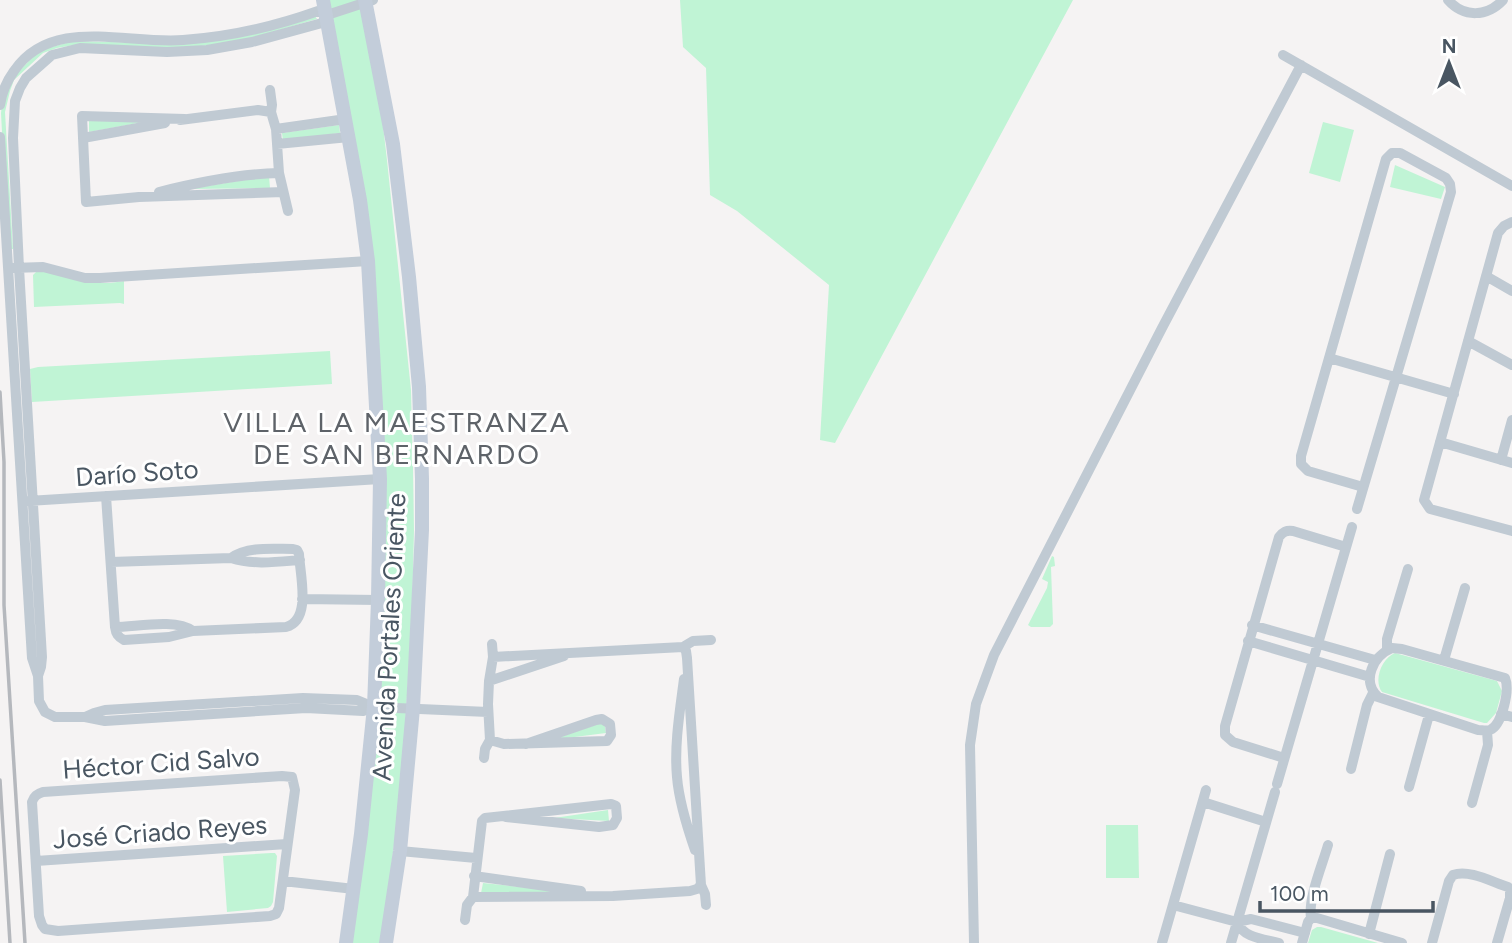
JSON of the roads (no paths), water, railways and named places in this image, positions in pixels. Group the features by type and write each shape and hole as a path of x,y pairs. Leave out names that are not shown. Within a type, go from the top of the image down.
{"street":[{"name":"Avenida Portales Oriente","path":"324,0 360,200 368,261 380,479 374,707 346,943"},
{"path":"1448,0 1464,12 1475,14 1486,13 1503,0"},
{"name":"Avenida Portales Oriente","path":"368,1 393,144 409,277 421,442 422,530 413,708 400,851 386,943"},
{"path":"368,1 327,15 322,23 251,42 207,50 167,52 80,48 52,55 26,78 15,101 14,268 27,501 32,658 38,676 39,701 45,712 55,717 85,717 105,721 306,708 363,711 374,707 488,712"},
{"path":"0,104 5,84 20,62 38,48 55,40 76,36 180,40 274,24 318,11 327,15"},
{"path":"1283,55 1512,186"},
{"path":"974,943 970,746 976,704 994,655 1301,65"},
{"path":"270,90 279,173 288,211"},
{"path":"83,138 186,119 258,110 271,113"},
{"path":"186,119 82,116 86,202 139,197 283,192"},
{"path":"276,129 346,119"},
{"path":"0,136 14,268"},
{"path":"277,145 349,137"},
{"path":"1357,509 1451,192 1446,178 1399,153 1392,153 1386,159 1301,456 1301,464 1308,471 1363,486"},
{"path":"139,197 202,181 279,173"},
{"path":"1512,222 1498,233 1424,500 1430,509 1512,531"},
{"path":"14,268 43,267 85,278 100,278 368,261"},
{"path":"1486,276 1512,291"},
{"path":"1468,341 1512,365"},
{"path":"1329,358 1454,394"},
{"path":"1501,460 1512,420"},
{"path":"1440,442 1512,463"},
{"name":"Darío Soto","path":"27,501 380,479"},
{"path":"106,496 115,628 118,636 124,639 169,637 193,631 290,626 301,614 298,550 245,551 230,558 111,562"},
{"path":"1231,943 1352,527"},
{"path":"1284,758 1233,742 1225,735 1225,726 1252,625 1282,533 1293,531 1346,547"},
{"path":"1387,650 1387,639 1408,569"},
{"path":"1444,660 1465,588"},
{"path":"302,599 378,600"},
{"path":"1252,625 1375,660"},
{"path":"493,657 683,647 693,641 711,640"},
{"path":"1248,641 1370,677"},
{"path":"484,758 485,748 490,740 488,712 492,643"},
{"path":"683,647 687,658 701,885 706,905"},
{"path":"1396,648 1444,660 1508,675 1509,699 1493,728 1487,731 1382,699 1373,693 1370,686 1375,660 1387,650 1396,648"},
{"path":"489,681 578,652"},
{"path":"687,658 681,702 677,776 687,827 699,861"},
{"path":"1351,769 1367,705 1373,693"},
{"path":"1501,714 1512,717"},
{"path":"1409,787 1429,715"},
{"path":"490,740 504,744 526,744 607,741 611,735 610,724 602,719 596,720 526,744"},
{"path":"1472,803 1488,745 1487,731"},
{"name":"Héctor Cid Salvo","path":"36,861 32,802 34,797 43,792 57,791 292,777 295,790 287,844"},
{"path":"1162,943 1206,790"},
{"path":"1203,802 1266,822"},
{"path":"465,920 467,905 473,897 482,821 491,817 506,817 599,827 613,825 617,818 616,806 611,804 506,817"},
{"path":"36,861 42,925 45,929 58,931 276,914 287,844"},
{"name":"José Criado Reyes","path":"36,861 287,844"},
{"path":"1173,905 1237,922 1251,919 1303,938 1311,918 1312,900 1328,845"},
{"path":"400,851 477,858"},
{"path":"1369,933 1390,854"},
{"path":"1432,943 1453,875 1458,873 1508,887 1511,892 1497,943"},
{"path":"474,876 613,896"},
{"path":"283,881 354,889"},
{"path":"473,897 613,896 690,891 701,885"},
{"path":"1311,918 1402,943"},
{"path":"1237,922 1245,933 1279,943"}],"railway":[{"path":"0,392 4,462 4,605 25,943"},
{"path":"0,780 10,943"}],"district":[{"name":"VILLA LA MAESTRANZA DE SAN BERNARDO","path":"397,438"}]}
